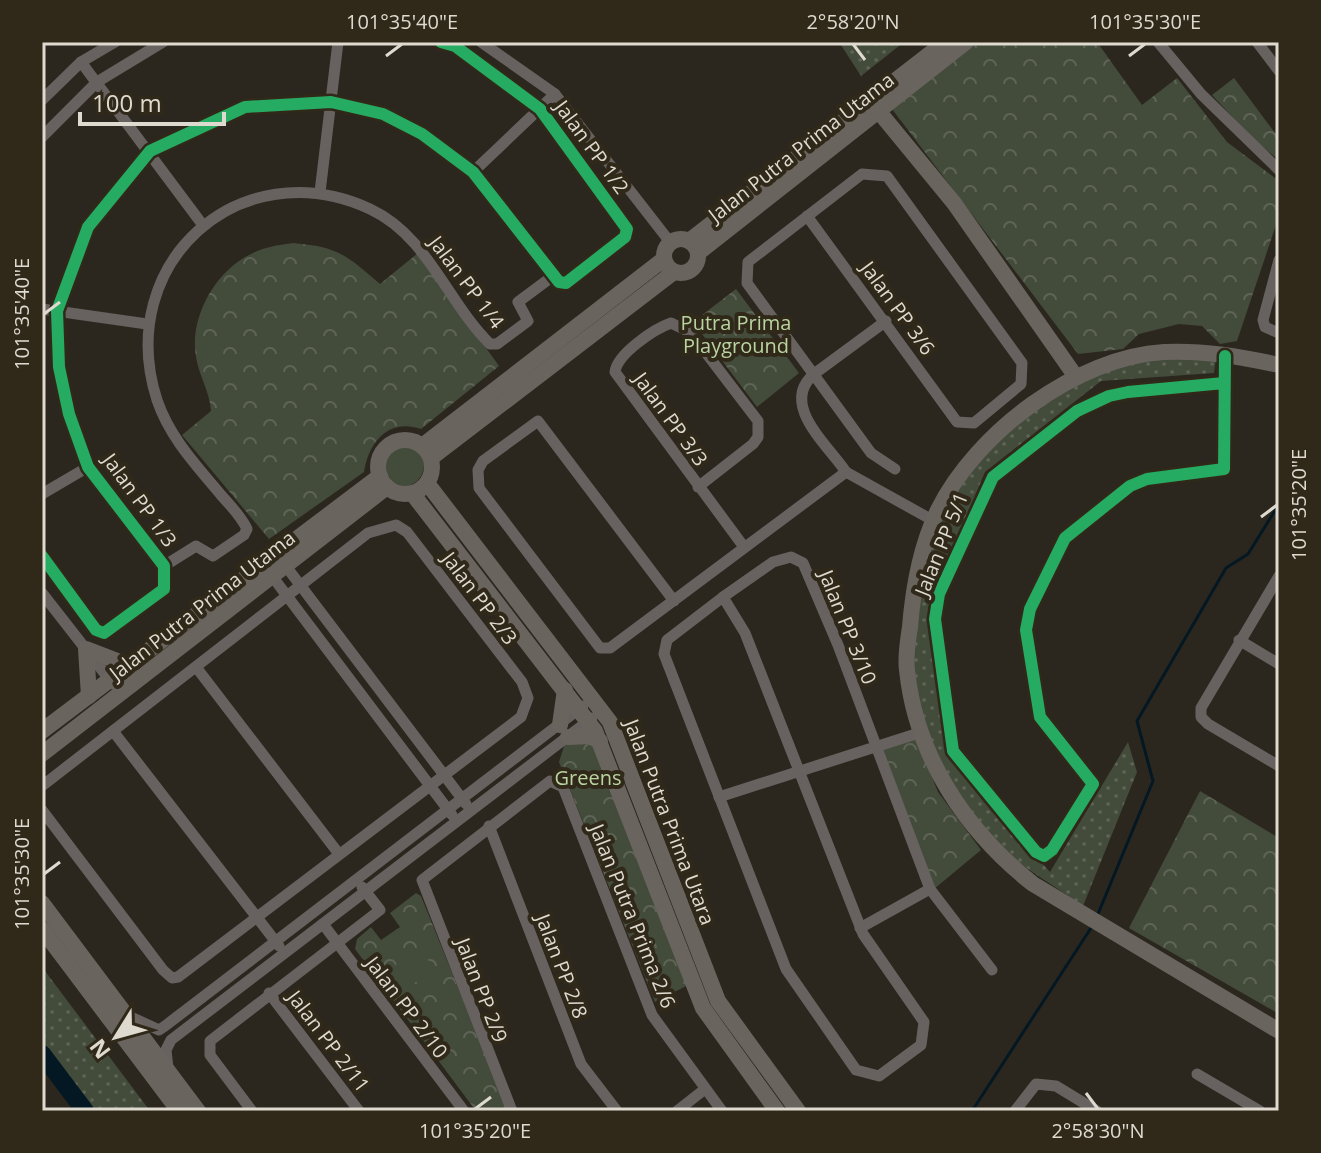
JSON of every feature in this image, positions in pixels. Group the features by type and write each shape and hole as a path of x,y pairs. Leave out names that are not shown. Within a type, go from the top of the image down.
{"main road":[{"name":"Jalan Putra Prima Utama","path":"875,107 945,42"},
{"name":"Jalan Putra Prima Utama","path":"669,266 685,273 694,268 693,247 875,107 966,42"},
{"path":"875,107 954,203 1076,377"},
{"path":"427,452 669,266 670,242 693,247"},
{"path":"1279,365 1225,356 1162,352 1118,361 1076,377 1045,394 1007,425 970,465 934,521 924,545 911,607 906,668 922,732 954,802 995,854 1033,884 1279,1031"},
{"path":"400,440 427,452 427,483 412,493 400,493 383,482 381,454 389,445 400,440"},
{"name":"Jalan Putra Prima Utama","path":"42,754 279,570 383,482"},
{"name":"Jalan Putra Prima Utama","path":"42,731 383,482"},
{"name":"Jalan Putra Prima Utara","path":"427,483 590,710 620,744 718,1001 798,1111"},
{"name":"Jalan Putra Prima Utara","path":"412,493 565,690 590,710 703,1008 777,1111"},
{"path":"89,696 86,649 130,666"},
{"path":"565,690 564,731 600,741"},
{"path":"42,903 198,1111"},
{"path":"42,929 179,1111"}],"street":[{"path":"42,100 81,62 115,42"},
{"path":"42,137 97,82 163,42"},
{"path":"320,192 338,42"},
{"name":"Jalan PP 1/2","path":"441,42 455,46 540,109 627,229 625,237 566,283 553,276"},
{"path":"481,42 555,94 670,242"},
{"path":"1158,42 1201,94 1279,170"},
{"path":"1257,42 1279,71"},
{"path":"81,62 202,224"},
{"path":"473,172 555,94"},
{"name":"Jalan PP 1/3","path":"164,566 88,467 69,414 59,367 57,311 88,227 150,151 245,107 331,102 383,114 422,134 473,172 553,276"},
{"name":"Jalan PP 3/6","path":"862,174 887,176 1022,363 1021,384 974,423 957,422 886,321 807,216 862,174"},
{"name":"Jalan PP 1/4","path":"164,566 196,546 213,556 244,535 247,529 175,439 157,400 147,355 147,324 169,266 202,224 230,208 272,195 320,192 372,210 411,238 490,344 497,344 529,320 518,302 553,276"},
{"path":"807,216 748,262 747,283 871,453 895,469"},
{"path":"1279,260 1263,320 1265,327 1279,333"},
{"path":"42,309 147,324"},
{"path":"886,321 804,382 800,393 801,410 846,472 934,521"},
{"name":"Jalan PP 3/3","path":"698,487 753,444 758,437 758,421 690,332 681,325 671,323 659,328 618,362 615,372 698,487 744,547"},
{"path":"1224,383 1225,356"},
{"name":"Jalan PP 5/1","path":"1224,383 1224,469 1147,479 1119,495 1065,538 1030,609 1026,630 1040,717 1093,784 1052,850 1044,856 1036,852 953,751 935,619 939,594 993,477 1077,411 1109,396 1224,383"},
{"path":"674,601 538,421 483,461 478,470 479,488 600,648 610,648 674,601 744,547 846,472"},
{"path":"42,494 88,467"},
{"name":"Jalan PP 2/3","path":"301,586 368,533 396,525 407,532 522,682 528,698 521,717 445,774"},
{"path":"42,556 96,630 104,633 164,589 167,576 164,566"},
{"name":"Jalan PP 3/10","path":"723,597 773,562 791,557 803,563 875,747"},
{"path":"279,570 301,586 472,810"},
{"path":"279,570 287,596 457,822"},
{"path":"1279,576 1201,708 1201,717 1208,724 1279,766"},
{"path":"42,786 301,586"},
{"path":"42,593 121,694"},
{"path":"723,597 745,633 799,772 860,928 924,1022 921,1045 879,1076 856,1070 786,969 664,646 723,597"},
{"path":"1239,640 1279,664"},
{"path":"196,667 339,854"},
{"path":"169,1073 166,1050 171,1040 457,822 590,710"},
{"path":"113,731 284,953"},
{"path":"122,1011 144,1026 159,1030 448,810 564,731"},
{"path":"719,797 922,732"},
{"path":"875,747 930,889 992,970"},
{"path":"42,810 172,978 445,774"},
{"name":"Jalan Putra Prima 2/6","path":"489,826 542,784 557,781 563,787 652,1015 722,1111"},
{"name":"Jalan PP 2/9","path":"489,826 422,880 512,1111"},
{"name":"Jalan PP 2/8","path":"489,826 581,1064 617,1111"},
{"path":"252,1111 214,1062 209,1049 214,1035 380,910 357,880"},
{"path":"860,928 930,889"},
{"name":"Jalan PP 2/10","path":"323,924 464,1111"},
{"name":"Jalan PP 2/11","path":"269,993 359,1111"},
{"path":"1197,1074 1260,1111"},
{"path":"1015,1111 1036,1084 1056,1086 1097,1111"},
{"path":"677,1111 705,1089"}],"green space":[{"path":"839,42 904,42 861,76"},
{"path":"973,42 1097,42 1142,105 1177,78 1227,142 1279,181 1279,216 1237,341 1220,344 1202,326 1179,324 1139,334 1123,349 1078,354 892,109"},
{"path":"1234,78 1275,133 1279,131 1279,160 1254,140 1212,95"},
{"path":"293,243 341,254 380,284 418,253 499,366 421,429 399,427 382,435 371,451 364,472 269,539 182,435 211,411 197,364 195,342 207,297 238,262 261,250"},
{"name":"Putra Prima Playground","path":"736,289 799,373 757,407 693,322"},
{"path":"1166,355 1216,358 1214,373 1101,381 985,472 928,608 947,753 1050,872 1128,742 1137,772 1083,906 994,843 958,799 935,754 917,707 910,663 915,607 931,542 944,509 990,448 1017,422 1074,383 1104,371"},
{"path":"402,443 417,450 424,465 417,480 402,487 387,480 380,465 387,450"},
{"path":"916,738 938,792 981,850 934,889 879,749"},
{"name":"Greens","path":"565,743 595,744 688,985 655,1002 559,762"},
{"path":"1200,791 1279,838 1279,1014 1129,928"},
{"path":"416,893 421,896 508,1111 476,1111 355,949 357,939 371,927 381,940 400,927 390,913"},
{"path":"419,947 434,968 400,994 384,974"},
{"path":"42,967 150,1111 77,1111 42,1064"}],"waterway":[{"path":"1098,914 1153,781 1137,721 1226,568 1248,554 1279,504"},
{"path":"972,1111 1091,928"},
{"path":"42,1054 85,1111"}],"cycle path":[{"path":"42,556 96,630 104,633 164,589 164,566 88,467 69,414 59,367 57,311 88,227 150,151 245,107 331,102 383,114 422,134 473,172 559,282 566,283 625,237 627,229 540,109 455,46 441,42"},
{"path":"1224,383 1128,392 1109,396 1077,411 993,477 939,594 935,619 953,751 1036,852 1044,856 1052,850 1093,784 1040,717 1026,630 1030,609 1065,538 1130,486 1147,479 1224,469 1225,356"}]}
